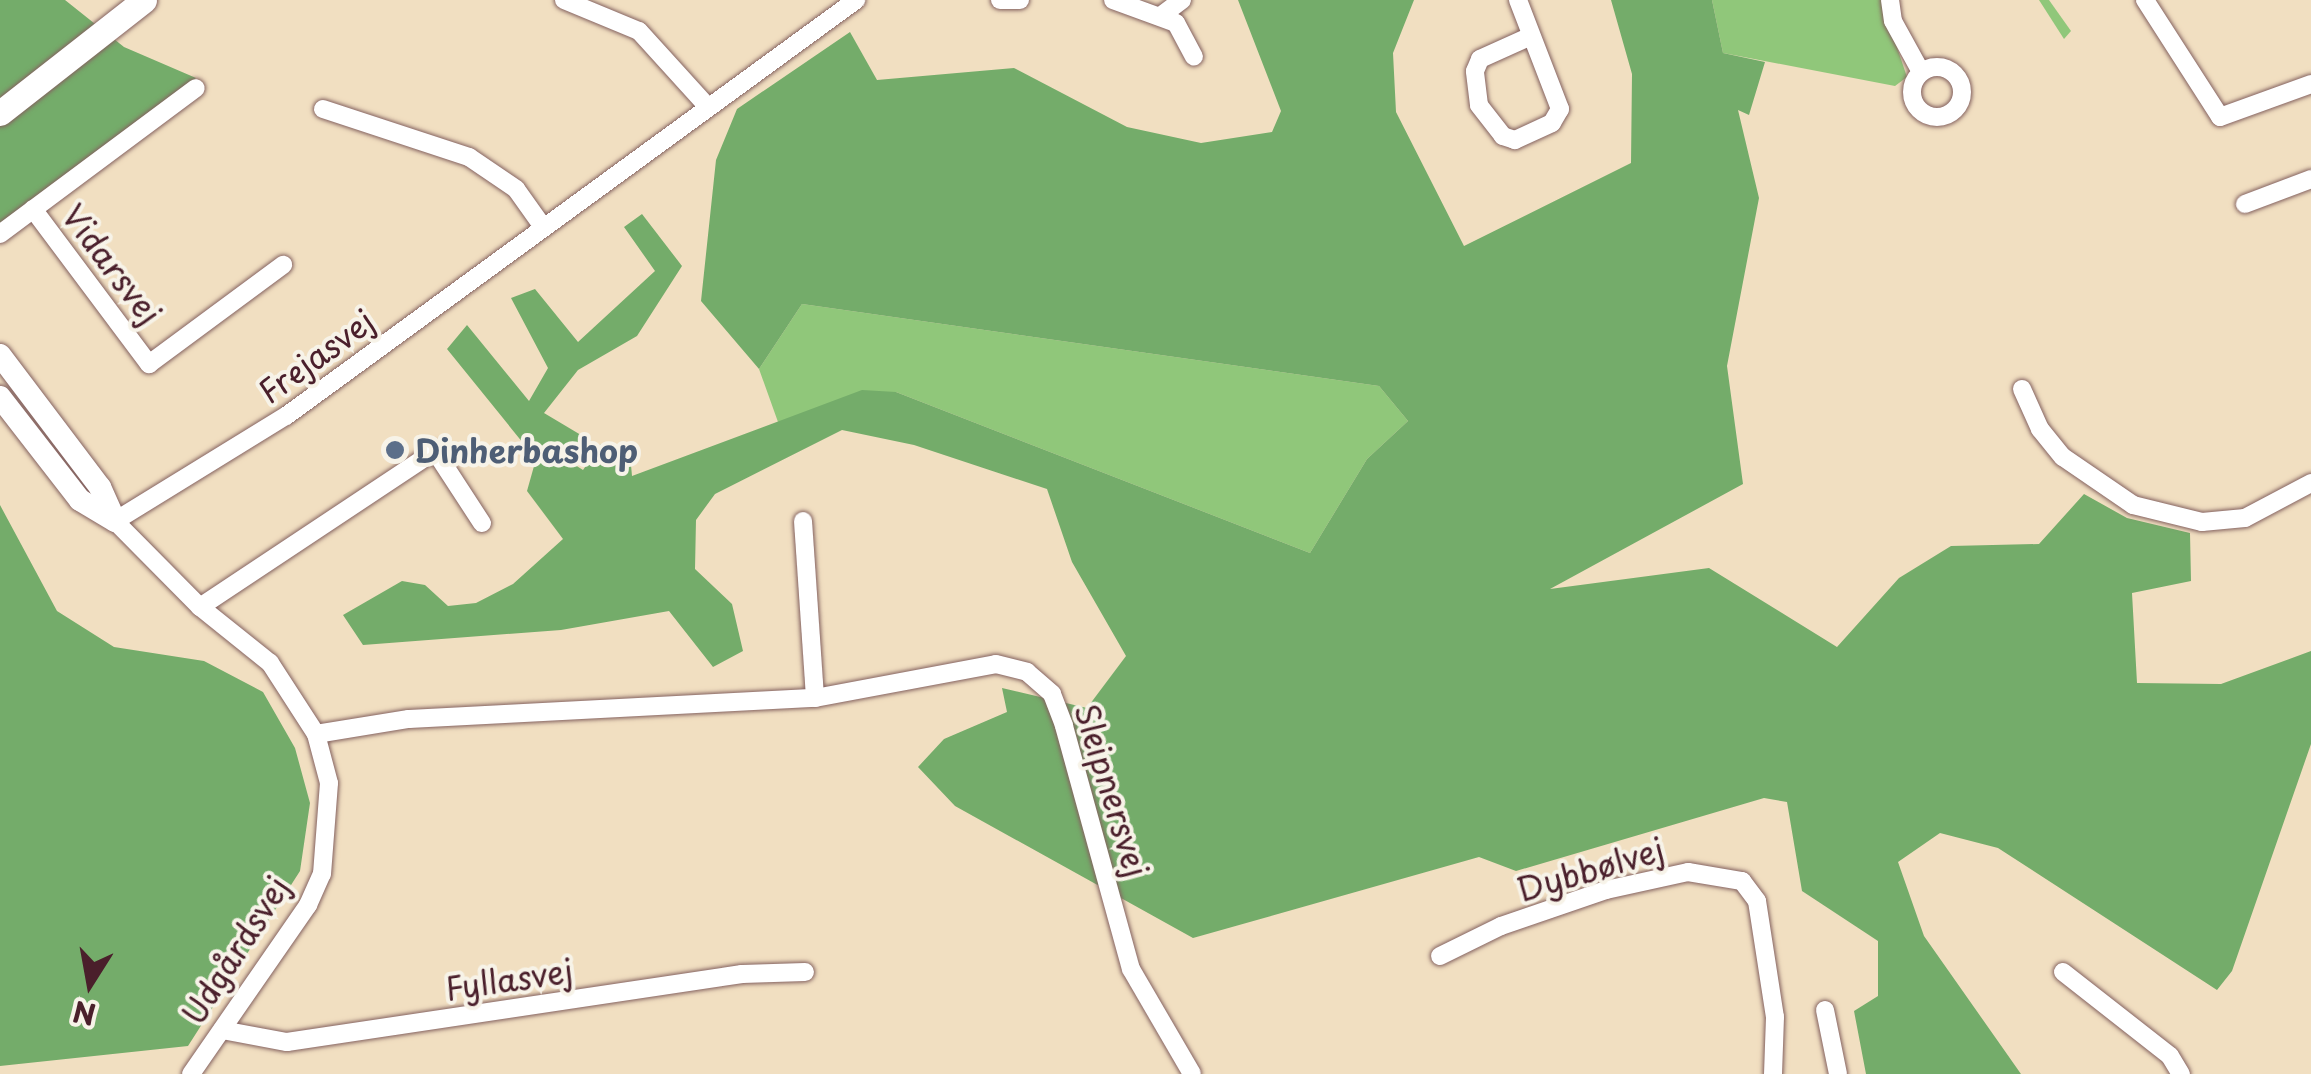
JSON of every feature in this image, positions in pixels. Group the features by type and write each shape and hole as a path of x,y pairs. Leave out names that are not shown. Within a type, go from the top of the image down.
{"main road":[{"path":"0,112 144,0"}],"street":[{"path":"564,0 639,31 707,106"},
{"name":"Frejasvej","path":"114,521 286,416 856,0"},
{"path":"1000,0 1020,0"},
{"path":"1112,0 1176,23 1194,57"},
{"path":"1162,15 1182,0"},
{"path":"1518,0 1560,109 1552,123 1515,140 1503,136 1479,106 1475,72 1480,59 1531,36"},
{"path":"1890,0 1894,21 1922,72"},
{"path":"2145,0 2220,117 2311,84"},
{"name":"Vidarsvej","path":"0,234 196,88"},
{"path":"324,109 469,156 516,189 543,226"},
{"path":"2245,204 2311,179"},
{"name":"Vidarsvej","path":"33,209 149,364 284,264"},
{"name":"Udgårdsvej","path":"0,355 100,488 114,521"},
{"path":"2022,389 2040,430 2062,457 2096,484 2151,511 2202,522 2245,518 2311,483"},
{"name":"Udgårdsvej","path":"0,397 80,500 114,521 200,607 270,663 316,734 329,783 322,874 292,934 192,1074"},
{"path":"200,607 435,451 482,523"},
{"path":"803,521 815,698"},
{"name":"Sleipnersvej","path":"316,734 409,719 815,698 996,664 1027,672 1052,694 1131,969 1192,1074"},
{"name":"Dybbølvej","path":"1440,956 1500,926 1606,890 1688,872 1742,882 1758,900 1775,1017 1773,1074"},
{"name":"Fyllasvej","path":"222,1030 287,1042 742,974 805,972"},
{"path":"2063,972 2146,1034 2181,1074"},
{"path":"1826,1010 1838,1074"}],"green space":[{"path":"0,0 65,0 124,47 196,78 0,231"},
{"path":"1238,0 1414,0 1393,53 1396,112 1464,246 1631,163 1632,74 1611,0 1712,0 1723,53 1765,62 1749,115 1738,110 1759,198 1727,366 1743,484 1550,589 1709,568 1837,647 1899,578 1951,546 2039,544 2084,494 2127,518 2190,533 2191,581 2132,593 2137,683 2221,684 2311,651 2311,744 2232,971 2217,990 1998,848 1940,833 1898,862 1924,936 2021,1074 1866,1074 1854,1011 1878,996 1878,941 1802,891 1787,802 1764,798 1516,871 1479,857 1193,938 955,806 918,767 944,739 1007,712 1002,688 1087,708 1126,656 1072,562 1047,489 914,445 842,430 715,494 696,520 695,569 732,604 743,651 713,667 669,611 561,630 363,645 343,615 402,581 425,585 448,606 476,603 513,584 563,539 527,491 536,459 447,349 467,325 529,401 548,368 511,298 535,289 578,342 655,271 624,227 642,214 682,266 637,336 578,370 544,413 591,441 572,463 583,470 601,444 630,454 632,476 862,390 896,392 1310,553 1367,459 1408,421 1379,386 802,304 759,369 701,301 716,160 737,109 850,32 877,80 1014,68 1127,127 1201,143 1272,132 1281,111"},
{"path":"1712,0 1881,0 1907,77 1895,86 1723,53"},
{"path":"2039,0 2049,0 2071,31 2064,39"},
{"path":"802,304 1379,386 1408,421 1367,459 1310,553 896,392 778,422 759,369"},
{"path":"0,505 57,611 114,647 204,661 263,692 295,748 310,803 300,871 188,1046 0,1066"}],"place":[{"name":"Dinherbashop","path":"395,450"}]}
